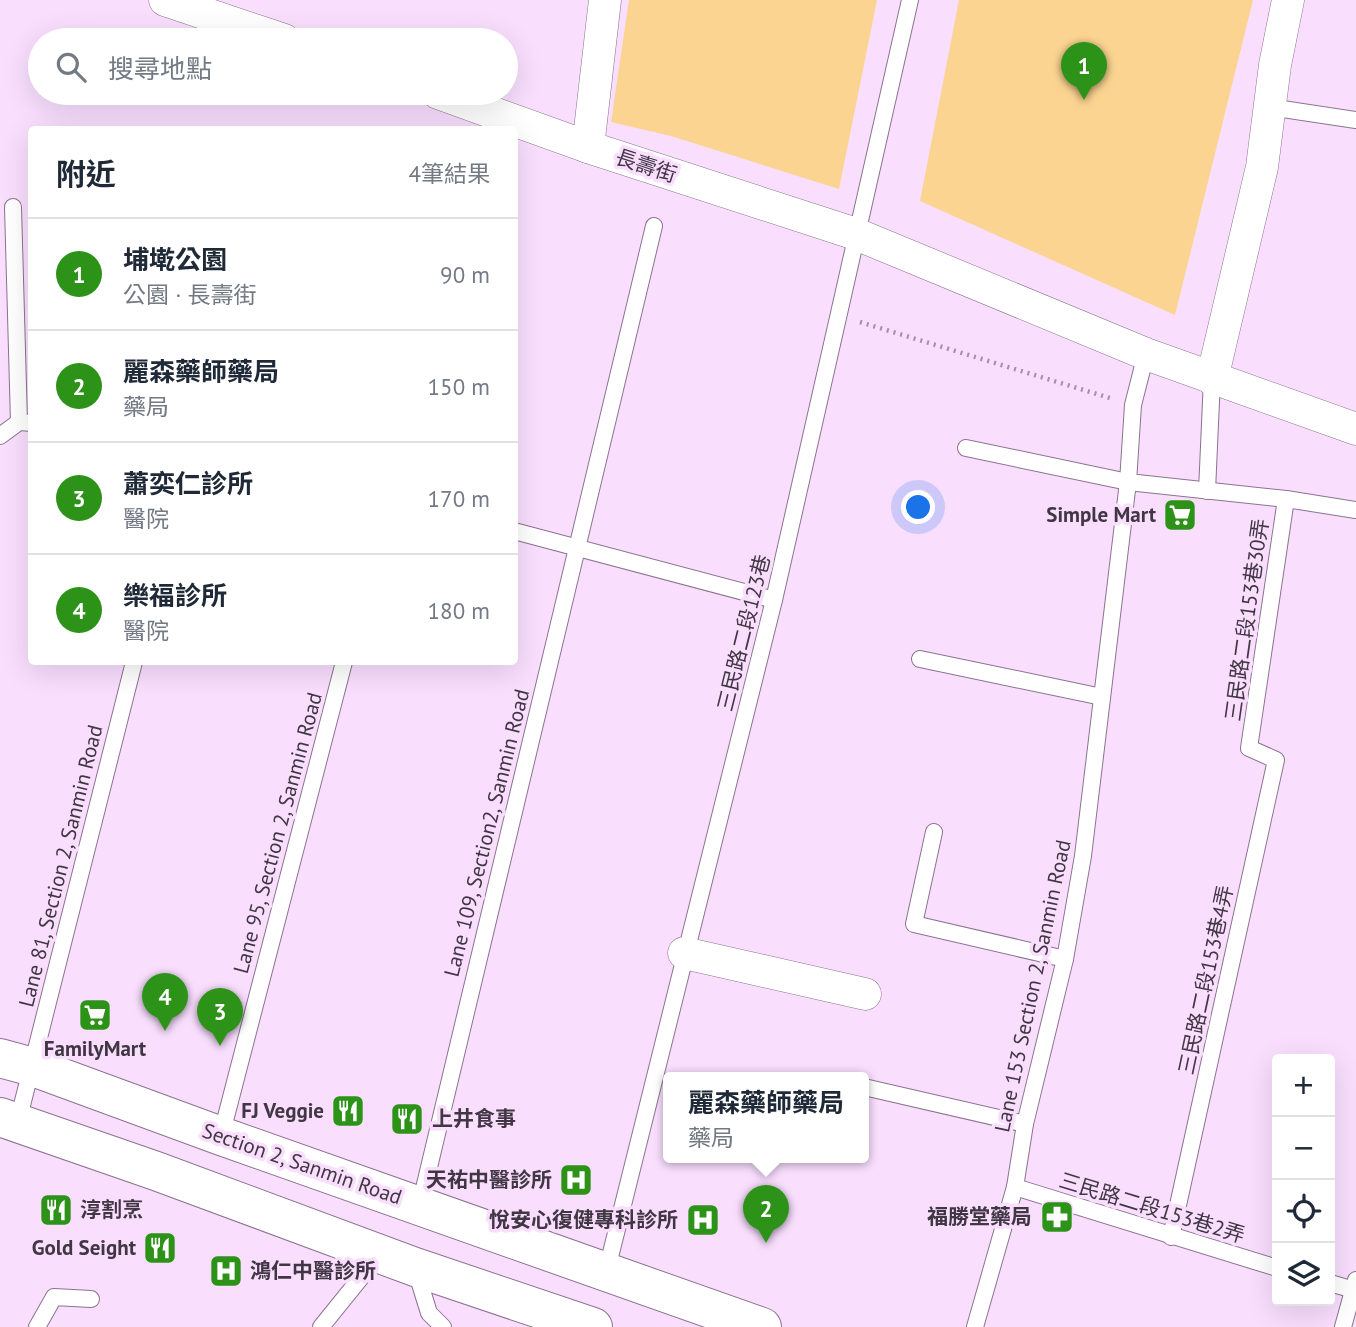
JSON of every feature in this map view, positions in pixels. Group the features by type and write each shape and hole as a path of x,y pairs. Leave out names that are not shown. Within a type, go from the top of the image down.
{"street":[{"path":"165,0 248,28"},
{"path":"588,147 605,0"},
{"path":"1212,379 1262,167 1269,107 1288,0"},
{"name":"長壽街","path":"471,105 588,147 856,234 1146,354 1356,429"},
{"path":"684,953 864,994"},
{"name":"Section 2, Sanmin Road","path":"17,1063 762,1327"},
{"path":"9,1119 415,1267 593,1327"}],"lane":[{"name":"三民路二段123巷","path":"606,1273 774,600 910,0"},
{"path":"1269,107 1356,120"},
{"path":"0,436 25,423 13,207"},
{"name":"Lane 109, Section2, Sanmin Road","path":"420,1205 654,226"},
{"name":"Lane 153 Section 2, Sanmin Road","path":"975,1327 1015,1187 1025,1124 1065,959 1083,856 1128,482 1133,405 1146,354"},
{"path":"1207,491 1212,379"},
{"path":"966,448 1128,482 1286,499 1356,510"},
{"name":"三民路二段153巷30弄","path":"1249,748 1286,499"},
{"path":"518,532 774,600"},
{"path":"920,659 1102,697"},
{"name":"Lane 81, Section 2, Sanmin Road","path":"9,1119 17,1063 133,665"},
{"name":"Lane 95, Section 2, Sanmin Road","path":"221,1136 343,665"},
{"name":"三民路二段153巷4弄","path":"1171,1237 1276,760 1249,748"},
{"path":"933,832 914,924 1065,959"},
{"path":"869,1088 1025,1124"},
{"name":"三民路二段153巷2弄","path":"1015,1187 1272,1267"},
{"path":"321,1327 380,1254"},
{"path":"415,1267 429,1313 443,1327"},
{"path":"1335,1283 1355,1285 1343,1327"},
{"path":"37,1327 54,1297 91,1300"}],"path":[{"path":"839,316 1133,405"}],"shaded area":[{"path":"629,0 877,0 839,189 671,136 611,122"},
{"path":"959,0 1253,0 1175,315 920,201"}],"place":[{"name":"埔墘公園","path":"1084,100"},
{"name":"Simple Mart","path":"1180,515"},
{"name":"FamilyMart","path":"95,1015"},
{"name":"樂福診所","path":"165,1031"},
{"name":"蕭奕仁診所","path":"220,1046"},
{"name":"FJ Veggie","path":"348,1111"},
{"name":"上井食事","path":"407,1119"},
{"name":"天祐中醫診所","path":"576,1180"},
{"name":"淳割烹","path":"56,1210"},
{"name":"福勝堂藥局","path":"1057,1217"},
{"name":"悅安心復健專科診所","path":"703,1220"},
{"name":"麗森藥師藥局","path":"766,1243"},
{"name":"Gold Seight","path":"160,1248"},
{"name":"鴻仁中醫診所","path":"226,1271"}]}
